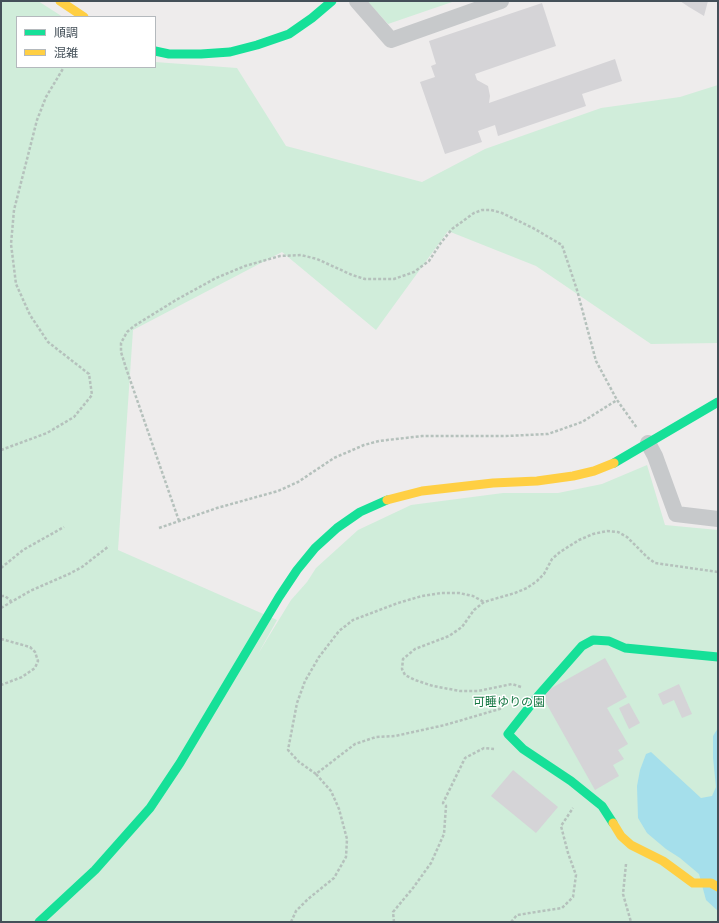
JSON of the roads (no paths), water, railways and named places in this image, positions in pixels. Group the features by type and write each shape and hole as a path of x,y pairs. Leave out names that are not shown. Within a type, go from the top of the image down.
{"street":[{"path":"60,1 82,16"},
{"path":"156,51 169,54 201,54 230,52 257,45 289,34 312,18 332,1"},
{"path":"357,1 391,40 502,1"},
{"path":"39,922 95,870 150,808 180,763 290,580 314,548 337,528 360,512 388,500 422,491 493,483 537,481 574,476 594,471 620,460 718,402"},
{"path":"648,443 655,456 676,514 718,519"},
{"path":"718,657 625,648 609,640 593,640 582,646 538,696 508,734 523,749 583,790 602,806 621,836 631,845 663,861 693,882 700,884 711,883 718,887"}],"water":[{"path":"718,728 718,911 706,900 699,874 647,833 638,818 637,786 640,770 646,754 651,752 701,798 712,796 716,787 713,758 713,736"}],"park label":[{"name":"可睡ゆりの園","path":"509,703"}]}
